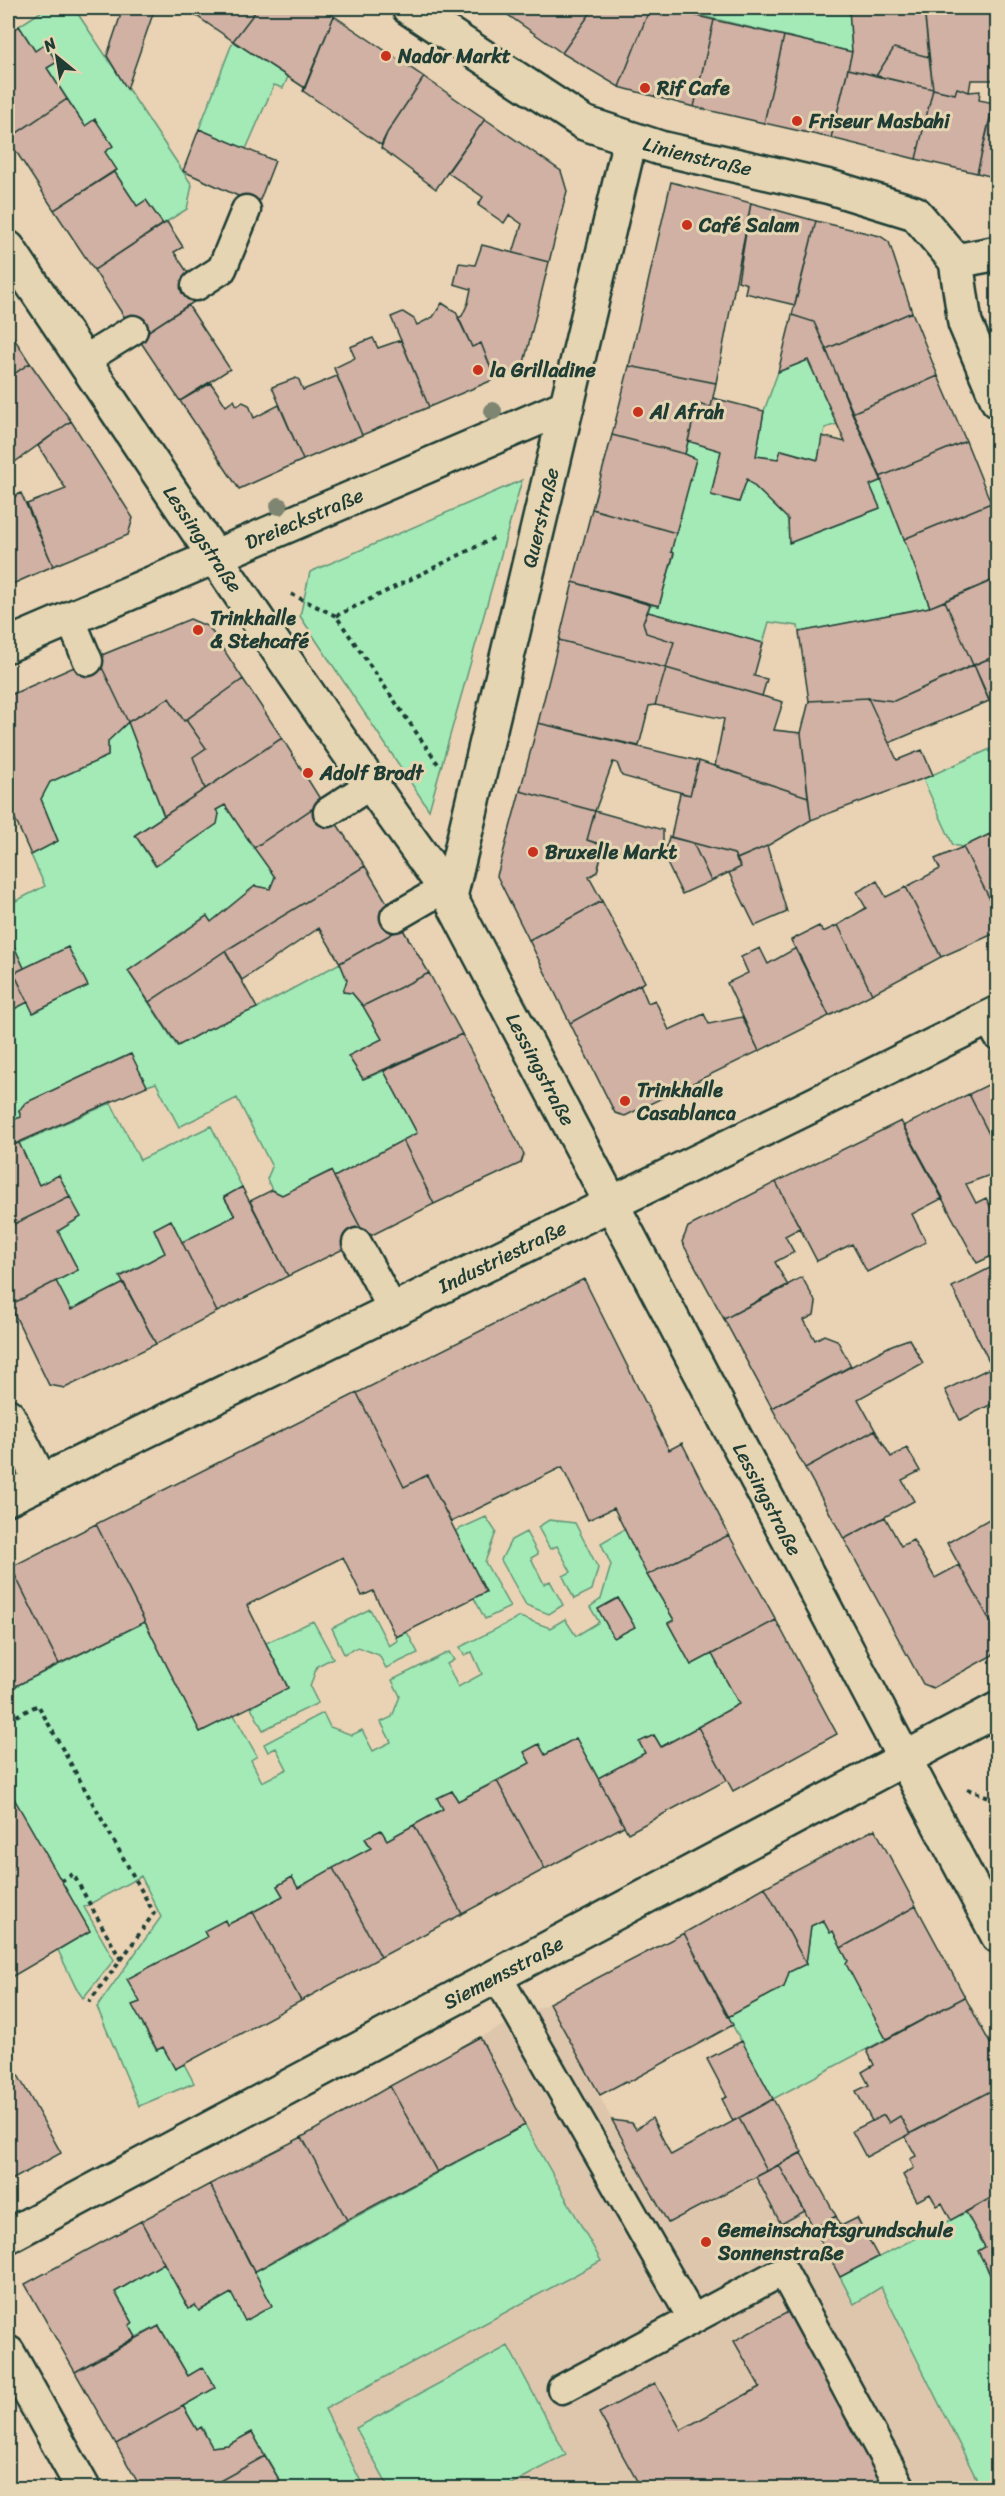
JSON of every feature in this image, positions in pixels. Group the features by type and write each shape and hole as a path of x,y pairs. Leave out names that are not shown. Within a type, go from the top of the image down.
{"street":[{"name":"Linienstraße","path":"409,8 584,123 630,140 830,186 915,213 956,261"},
{"name":"Querstraße","path":"448,892 471,811 630,140"},
{"path":"998,253 956,261 965,323 998,400"},
{"name":"Lessingstraße","path":"12,264 83,361 370,785 448,892 610,1204 998,1936"},
{"name":"Dreieckstraße","path":"8,645 567,406"},
{"name":"Industriestraße","path":"8,1498 610,1204 994,1022"},
{"path":"8,1416 41,1482"},
{"name":"Siemensstraße","path":"8,2236 998,1709"},
{"path":"8,2353 83,2488"}],"lane":[{"path":"196,286 222,269 246,210"},
{"path":"83,361 133,330"},
{"path":"70,618 88,661"},
{"path":"328,812 370,785"},
{"path":"395,917 448,892"},
{"path":"357,1243 393,1310"},
{"path":"497,1976 693,2318"},
{"path":"562,2389 783,2271 901,2488"}],"path":[{"path":"471,811 336,616 541,515"},
{"path":"8,1720 38,1705 154,1913 122,1960 89,2002"},
{"path":"992,1798 998,1795"},
{"path":"61,1881 73,1874 122,1960"}],"shaded area":[{"name":"Gemeinschaftsgrundschule Sonnenstraße","path":"549,2003 668,2223 779,2165 854,2304 881,2286 981,2488 364,2488 325,2409 600,2261 525,2125 480,2037"}],"green space":[{"path":"686,8 849,8 852,52 686,12"},
{"path":"45,9 78,14 192,185 187,209 163,224 146,200 137,206 114,171 105,152 112,146 95,120 85,126 47,68 57,62 45,44 35,51 19,26"},
{"path":"233,41 288,77 283,88 274,85 246,149 199,129"},
{"path":"808,360 837,424 825,428 818,460 782,450 778,459 756,456 764,411 778,372"},
{"path":"688,441 721,451 711,495 739,502 747,479 788,519 790,543 880,508 870,485 882,480 930,607 799,632 798,626 769,622 763,643 648,612 650,605 659,606 674,554 671,552 674,539 696,459 685,454"},
{"path":"522,480 429,810 300,616 310,572"},
{"path":"128,722 164,816 135,835 155,866 219,814 216,810 225,805 275,877 270,889 255,886 211,922 206,916 128,971 177,1046 206,1030 257,1008 340,963 347,980 344,991 352,993 363,1006 382,1039 349,1056 363,1079 384,1071 417,1133 334,1177 330,1171 282,1195 272,1190 267,1179 272,1167 237,1098 179,1127 156,1083 147,1086 130,1054 25,1103 19,1111 21,1117 10,1121 8,1115 8,1012 28,1002 34,1013 87,986 68,947 24,968 12,942 8,944 8,884 16,901 45,886 31,855 58,841 41,799 50,782 108,756 108,741"},
{"path":"997,746 997,846 990,834 963,847 953,845 923,779"},
{"path":"111,1103 140,1160 211,1126 242,1187 224,1197 235,1216 182,1242 171,1220 154,1229 165,1253 120,1276 124,1283 71,1310 56,1281 78,1270 58,1231 80,1217 59,1176 39,1185 19,1143"},
{"path":"486,1517 496,1532 485,1562 510,1607 485,1619 474,1598 486,1592 455,1531"},
{"path":"549,1520 575,1523 598,1568 592,1590 574,1599 563,1576 571,1572 557,1546 550,1549 538,1527"},
{"path":"625,1529 674,1620 668,1623 691,1665 712,1654 739,1704 661,1747 654,1735 640,1742 645,1753 598,1778 576,1738 545,1755 539,1744 525,1752 530,1763 458,1801 452,1791 438,1798 443,1809 387,1840 365,1839 371,1848 298,1888 292,1877 277,1886 283,1896 227,1925 225,1921 204,1931 207,1937 128,1979 140,2002 133,2006 156,2050 163,2047 175,2069 184,2064 194,2083 139,2106 97,2007 161,1917 141,1876 84,1907 114,1960 83,1998 58,1950 90,1931 8,1788 8,1690 145,1622 200,1732 234,1715 257,1756 251,1760 262,1782 287,1769 276,1748 268,1752 264,1744 323,1713 330,1727 352,1735 362,1730 373,1751 391,1742 381,1722 392,1717 400,1696 392,1680 449,1652 454,1660 447,1664 458,1687 482,1674 472,1652 464,1655 460,1647 520,1617 550,1628 565,1619 576,1636 599,1622 590,1607 601,1599 611,1565 601,1543","holes":["618,1598 634,1627 614,1638 598,1609"]},
{"path":"526,1532 538,1554 531,1558 544,1584 550,1581 563,1605 549,1614 526,1605 501,1560 511,1540"},
{"path":"370,1609 389,1646 397,1641 396,1637 407,1632 418,1653 386,1668 379,1655 358,1647 344,1654 332,1628"},
{"path":"313,1621 333,1658 317,1666 310,1687 318,1703 263,1730 251,1707 288,1687 266,1643"},
{"path":"823,1920 830,1933 833,1931 886,2039 773,2099 728,2017 784,1987 789,1972 806,1964 811,1926"},
{"path":"525,2125 601,2261 325,2409 364,2488 266,2488 280,2481 252,2432 228,2445 212,2447 202,2427 197,2430 183,2406 214,2388 202,2368 188,2376 159,2326 136,2337 129,2325 132,2323 115,2292 164,2263 189,2309 195,2305 199,2311 231,2293 245,2320 272,2306 254,2272"},
{"path":"966,2212 985,2247 978,2251 997,2289 997,2488 981,2488 881,2287 854,2304 840,2277"},
{"path":"508,2346 566,2455 504,2488 389,2488 356,2428"}],"building":[{"path":"123,8 155,8 127,89 107,56"},
{"path":"185,8 258,8 233,41"},
{"path":"258,8 322,8 334,16 305,88 233,41"},
{"path":"498,8 594,8 562,53"},
{"path":"594,8 650,8 619,87 562,53"},
{"path":"650,8 664,8 714,20 694,107 619,87"},
{"path":"849,8 924,8 929,57 894,48 876,76 848,69 852,52"},
{"path":"924,8 996,8 998,80 971,80 969,92 957,88 955,94 933,89"},
{"path":"334,16 424,77 381,145 303,91"},
{"path":"714,20 784,36 764,123 694,107"},
{"path":"19,26 35,51 45,44 57,62 47,68 67,99 8,139 8,34"},
{"path":"784,36 852,52 831,138 764,123"},
{"path":"894,48 929,57 933,89 876,76"},
{"path":"848,69 933,89 916,159 831,138"},
{"path":"424,77 485,119 436,189 381,148 387,133"},
{"path":"957,88 969,92 980,91 979,100 994,103 977,173 916,159 933,89 955,94"},
{"path":"998,95 998,178 977,173 995,96"},
{"path":"67,99 85,126 95,119 113,146 105,152 117,170 54,210 8,139"},
{"path":"485,119 561,171 567,191 549,262 513,253 522,224 509,215 504,223 478,205 483,197 447,172"},
{"path":"199,129 275,161 258,205 183,171"},
{"path":"114,171 137,206 146,200 163,224 94,270 54,210"},
{"path":"671,182 751,203 716,383 629,366"},
{"path":"751,203 816,221 795,305 745,293 747,284 738,281"},
{"path":"816,221 880,236 889,242 912,312 826,349 814,322 792,315"},
{"path":"167,222 183,247 174,252 203,296 138,338 94,270"},
{"path":"482,245 549,262 523,367 495,379 481,343 472,347 458,318 462,316 468,303 471,289 454,284 459,263 475,265"},
{"path":"442,303 456,312 472,347 481,343 495,379 429,407 391,317 403,312 414,319 417,325 433,317"},
{"path":"188,305 230,369 180,401 138,338"},
{"path":"912,312 938,376 852,413 826,349"},
{"path":"792,315 814,322 882,480 870,485 880,508 789,543 788,519 747,479 739,502 711,495 721,451 688,441 697,404 711,407 713,398 764,411 756,456 778,459 781,450 818,460 822,436 845,442 808,360 778,372"},
{"path":"8,329 30,363 8,378"},
{"path":"373,338 378,348 401,340 429,407 362,435 334,368 355,358 350,347"},
{"path":"30,363 71,421 8,467 8,378"},
{"path":"629,366 716,383 711,407 697,404 685,454 612,435"},
{"path":"337,376 362,435 303,460 272,387 296,378 303,390"},
{"path":"938,376 966,441 880,477 852,413"},
{"path":"211,383 226,406 234,400 237,406 243,402 249,405 254,418 279,405 303,460 239,489 180,401"},
{"path":"71,421 133,518 128,535 53,566 27,504 66,489 38,446"},
{"path":"612,435 696,459 676,533 592,509"},
{"path":"966,441 991,503 904,539 880,477"},
{"path":"21,493 53,566 8,586 8,500"},
{"path":"991,503 998,517 998,578 930,607 904,539"},
{"path":"592,509 676,533 671,552 674,553 659,606 573,582"},
{"path":"998,578 998,655 973,665 945,601"},
{"path":"573,582 650,605 643,622 646,633 674,642 666,668 559,640"},
{"path":"945,601 973,665 894,701 868,698 809,701 799,632 930,607"},
{"path":"648,612 763,643 754,676 767,679 762,696 666,668 674,642 646,633 643,622"},
{"path":"190,619 209,627 243,679 184,721 169,698 128,722 97,657"},
{"path":"559,640 666,668 655,705 649,706 639,746 538,723"},
{"path":"998,655 998,719 974,665"},
{"path":"97,657 128,722 108,741 108,756 50,782 41,799 58,841 31,855 8,803 8,696"},
{"path":"974,665 989,701 889,743 868,698 894,701"},
{"path":"666,668 783,702 774,730 801,733 808,797 715,766 724,719 655,705"},
{"path":"243,679 282,738 205,789 193,757 206,748 186,720"},
{"path":"169,698 206,748 193,757 205,789 164,816 128,722"},
{"path":"868,698 897,760 922,750 933,775 811,820 801,733 809,701"},
{"path":"538,723 699,761 690,795 622,776 617,763 613,762 595,811 520,791"},
{"path":"282,738 322,802 254,848 225,805 216,810 219,814 217,824 156,866 135,835"},
{"path":"699,761 808,797 811,820 767,846 737,859 734,854 671,837 680,793 690,795"},
{"path":"520,791 595,811 587,840 604,846 597,872 589,877 602,901 529,940 497,876"},
{"path":"322,802 365,866 225,951 149,1002 128,971 207,916 211,922 255,886 270,889 275,877 254,848"},
{"path":"595,811 663,830 663,853 654,861 587,840"},
{"path":"990,834 996,847 998,846 998,915 963,847"},
{"path":"669,837 693,843 711,881 682,894 664,857"},
{"path":"693,843 734,854 741,867 711,881"},
{"path":"767,846 787,912 755,926 729,873 741,867 736,859"},
{"path":"963,847 998,915 998,932 941,957 906,887 940,869 935,859"},
{"path":"365,866 402,928 340,963 319,928 242,980 225,951"},
{"path":"877,881 886,897 906,887 941,957 872,994 838,925 866,908 857,892"},
{"path":"602,901 645,982 570,1023 529,940"},
{"path":"838,925 872,994 829,1016 791,940 819,926 823,932"},
{"path":"402,928 429,973 363,1006 352,993 343,992 347,980 340,963"},
{"path":"12,942 24,968 8,976 8,944"},
{"path":"68,947 88,986 33,1013 14,973"},
{"path":"760,948 768,964 796,948 829,1016 759,1051 727,983 748,973 741,957"},
{"path":"225,951 257,1008 206,1030 178,1046 149,1002"},
{"path":"14,973 28,1002 8,1012 8,976"},
{"path":"429,973 462,1034 363,1079 348,1056 382,1039 363,1006"},
{"path":"640,984 648,1003 655,1000 669,1030 704,1014 709,1024 742,1017 759,1051 625,1116 615,1113 570,1023"},
{"path":"462,1034 524,1154 521,1163 434,1204 403,1140 417,1133 384,1071"},
{"path":"131,1054 147,1086 8,1147 8,1115 10,1121 21,1117 19,1111 25,1103"},
{"path":"998,1080 998,1152 969,1094"},
{"path":"969,1094 998,1152 998,1172 966,1184 976,1203 986,1198 998,1221 998,1253 977,1263 903,1126"},
{"path":"901,1121 943,1198 912,1214 926,1242 867,1272 852,1244 817,1261 776,1182"},
{"path":"403,1140 434,1204 366,1238 334,1177"},
{"path":"19,1143 39,1185 59,1175 70,1197 8,1227 8,1147"},
{"path":"331,1171 366,1238 288,1276 250,1201 272,1190 282,1195"},
{"path":"776,1182 800,1228 785,1236 794,1252 775,1262 788,1286 724,1319 682,1242 688,1227"},
{"path":"242,1187 288,1276 217,1312 182,1242 235,1216 224,1197"},
{"path":"70,1197 81,1217 58,1231 78,1270 10,1305 8,1300 8,1227"},
{"path":"171,1220 217,1312 156,1344 120,1277 165,1253 154,1229"},
{"path":"998,1264 998,1401 960,1420 945,1390 992,1367 952,1287"},
{"path":"802,1277 816,1303 814,1315 804,1320 815,1340 824,1335 837,1340 851,1366 772,1408 724,1319"},
{"path":"584,1279 669,1450 682,1443 729,1535 647,1575 614,1508 588,1520 562,1467 451,1522 427,1475 404,1487 357,1393"},
{"path":"56,1281 71,1310 124,1283 156,1344 65,1388 49,1385 10,1305"},
{"path":"909,1339 923,1363 858,1399 875,1430 805,1468 772,1408 892,1345"},
{"path":"357,1393 404,1487 427,1475 486,1592 396,1637 373,1591 362,1596 343,1557 247,1605 288,1688 200,1732 96,1524"},
{"path":"875,1430 891,1457 907,1448 920,1471 902,1480 914,1501 844,1539 805,1468"},
{"path":"998,1514 998,1635 947,1543"},
{"path":"885,1517 901,1546 913,1540 935,1578 959,1565 998,1635 998,1652 933,1688 923,1684 844,1539"},
{"path":"96,1524 145,1622 59,1664 11,1567"},
{"path":"729,1535 776,1620 691,1665 668,1623 674,1620 647,1575"},
{"path":"11,1567 59,1664 8,1690 8,1568"},
{"path":"618,1598 635,1627 614,1638 598,1609"},
{"path":"776,1620 837,1734 733,1791 698,1727 739,1704 712,1654"},
{"path":"698,1727 727,1780 628,1833 598,1778 645,1753 639,1742 654,1735 661,1747"},
{"path":"576,1738 624,1826 545,1869 497,1781 530,1763 524,1752 539,1744 545,1755"},
{"path":"497,1781 545,1869 462,1914 414,1825 443,1809 437,1798 452,1791 458,1801"},
{"path":"8,1788 90,1931 8,1979"},
{"path":"414,1825 462,1914 381,1957 333,1868 371,1848 365,1838 381,1830 387,1840"},
{"path":"875,1829 916,1906 841,1948 833,1931 830,1933 823,1920 811,1926 806,1964 765,1887"},
{"path":"333,1868 381,1957 301,2001 253,1912 283,1896 277,1886 292,1877 298,1888"},
{"path":"765,1887 806,1964 789,1972 784,1987 728,2017 684,1933"},
{"path":"916,1906 965,1997 886,2039 846,1964 848,1961 841,1948"},
{"path":"253,1912 301,2001 175,2069 163,2047 157,2050 132,2005 140,2002 127,1979 207,1937 204,1931 225,1920 227,1925"},
{"path":"684,1933 733,2025 627,2083 626,2081 600,2095 549,2003"},
{"path":"965,1997 998,2058 998,2087 910,2134 900,2116 889,2123 884,2115 872,2121 856,2091 869,2085 862,2072 874,2065 867,2050"},
{"path":"480,2037 525,2125 437,2172 390,2086"},
{"path":"742,2041 773,2099 733,2121 722,2099 727,2097 707,2059"},
{"path":"8,2057 61,2153 8,2182"},
{"path":"390,2086 437,2172 347,2220 302,2137"},
{"path":"998,2087 998,2194 951,2220 942,2203 937,2206 930,2194 917,2201 903,2175 914,2168 910,2159 916,2156 905,2136"},
{"path":"773,2099 802,2152 767,2171 739,2118"},
{"path":"884,2115 889,2123 900,2116 910,2134 866,2157 852,2131"},
{"path":"652,2118 671,2155 739,2118 767,2171 668,2223 612,2120 632,2123 636,2129"},
{"path":"302,2137 347,2220 254,2272 210,2184"},
{"path":"801,2153 836,2216 814,2228 779,2165"},
{"path":"779,2165 805,2211 781,2224 756,2177"},
{"path":"210,2184 272,2306 245,2321 231,2293 199,2311 195,2305 189,2309 141,2221"},
{"path":"998,2194 998,2289 978,2251 985,2247 966,2212"},
{"path":"836,2216 841,2226 857,2218 878,2257 840,2277 814,2228"},
{"path":"141,2221 164,2263 115,2292 133,2323 129,2325 136,2337 75,2372 25,2284"},
{"path":"790,2311 886,2488 641,2488 599,2413 655,2383 681,2430 760,2387 734,2341"},
{"path":"159,2326 188,2376 203,2367 215,2388 116,2444 75,2372"},
{"path":"183,2406 197,2430 201,2427 212,2447 228,2445 252,2432 265,2456 207,2488 141,2488 116,2444"},
{"path":"265,2456 280,2481 266,2488 207,2488"}],"place":[{"name":"Nador Markt","path":"386,56"},
{"name":"Rif Cafe","path":"645,88"},
{"name":"Friseur Masbahi","path":"797,121"},
{"name":"Café Salam","path":"687,225"},
{"name":"la Grilladine","path":"478,370"},
{"name":"Al Afrah","path":"638,412"},
{"name":"Trinkhalle & Stehcafé","path":"198,630"},
{"name":"Adolf Brodt","path":"308,773"},
{"name":"Bruxelle Markt","path":"533,852"},
{"name":"Trinkhalle Casablanca","path":"625,1101"},
{"name":"Gemeinschaftsgrundschule Sonnenstraße","path":"706,2242"}]}
